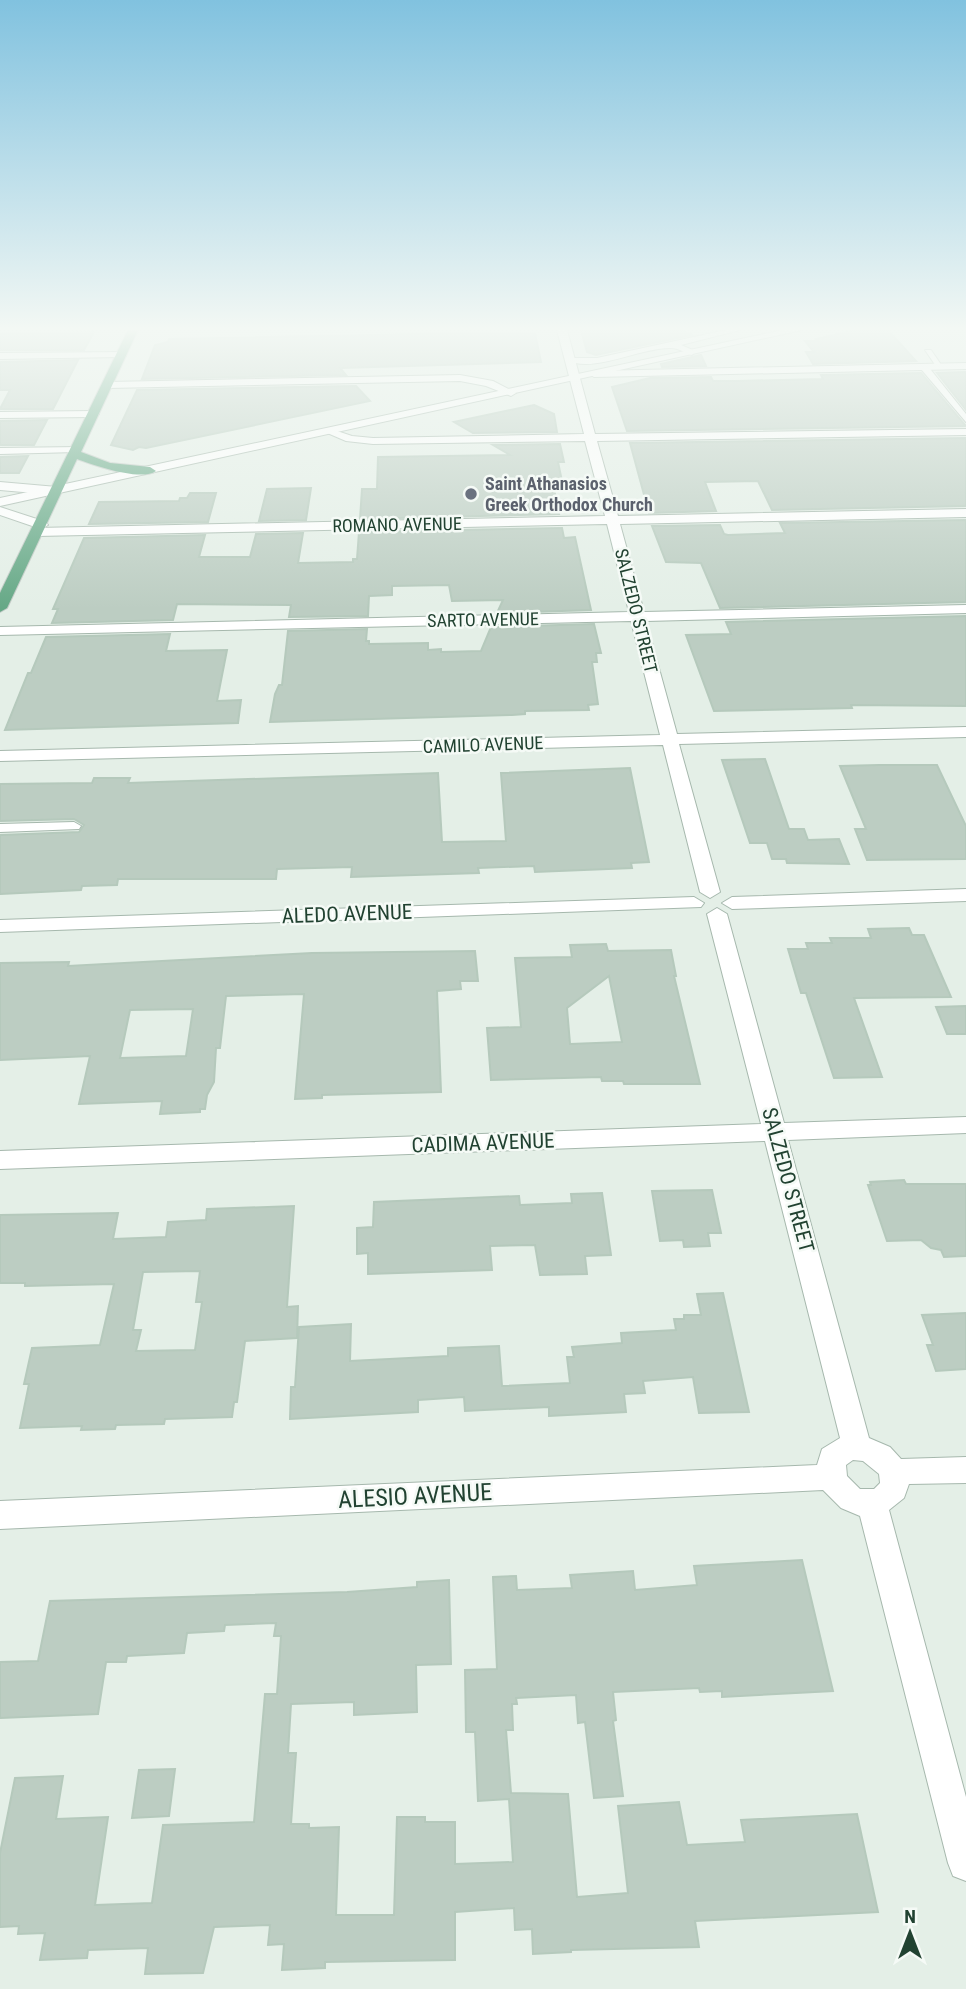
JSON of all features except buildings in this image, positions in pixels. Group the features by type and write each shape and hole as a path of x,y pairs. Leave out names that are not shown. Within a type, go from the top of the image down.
{"main road":[{"path":"0,608 89,423"},
{"path":"76,452 107,467 150,471"}],"street":[{"path":"0,502 373,423"},
{"name":"SALZEDO STREET","path":"586,423 858,1447"},
{"path":"331,432 350,439 373,441 966,432"},
{"path":"0,486 57,491"},
{"name":"ROMANO AVENUE","path":"0,511 39,529 966,513"},
{"name":"SARTO AVENUE","path":"0,631 966,609"},
{"name":"CAMILO AVENUE","path":"0,756 966,732"},
{"name":"ALEDO AVENUE","path":"0,926 966,895"},
{"name":"CADIMA AVENUE","path":"0,1160 966,1125"},
{"path":"858,1447 884,1458 893,1472 895,1481 889,1496 872,1503 851,1500 842,1493 831,1477 832,1458 839,1452 858,1447"},
{"path":"893,1472 966,1470"},
{"name":"ALESIO AVENUE","path":"0,1515 831,1477"},
{"path":"872,1503 966,1863"}],"lane":[{"path":"0,451 76,452"},
{"path":"0,828 74,827"}],"place":[{"name":"Saint Athanasios Greek Orthodox Church","path":"471,494"}]}
